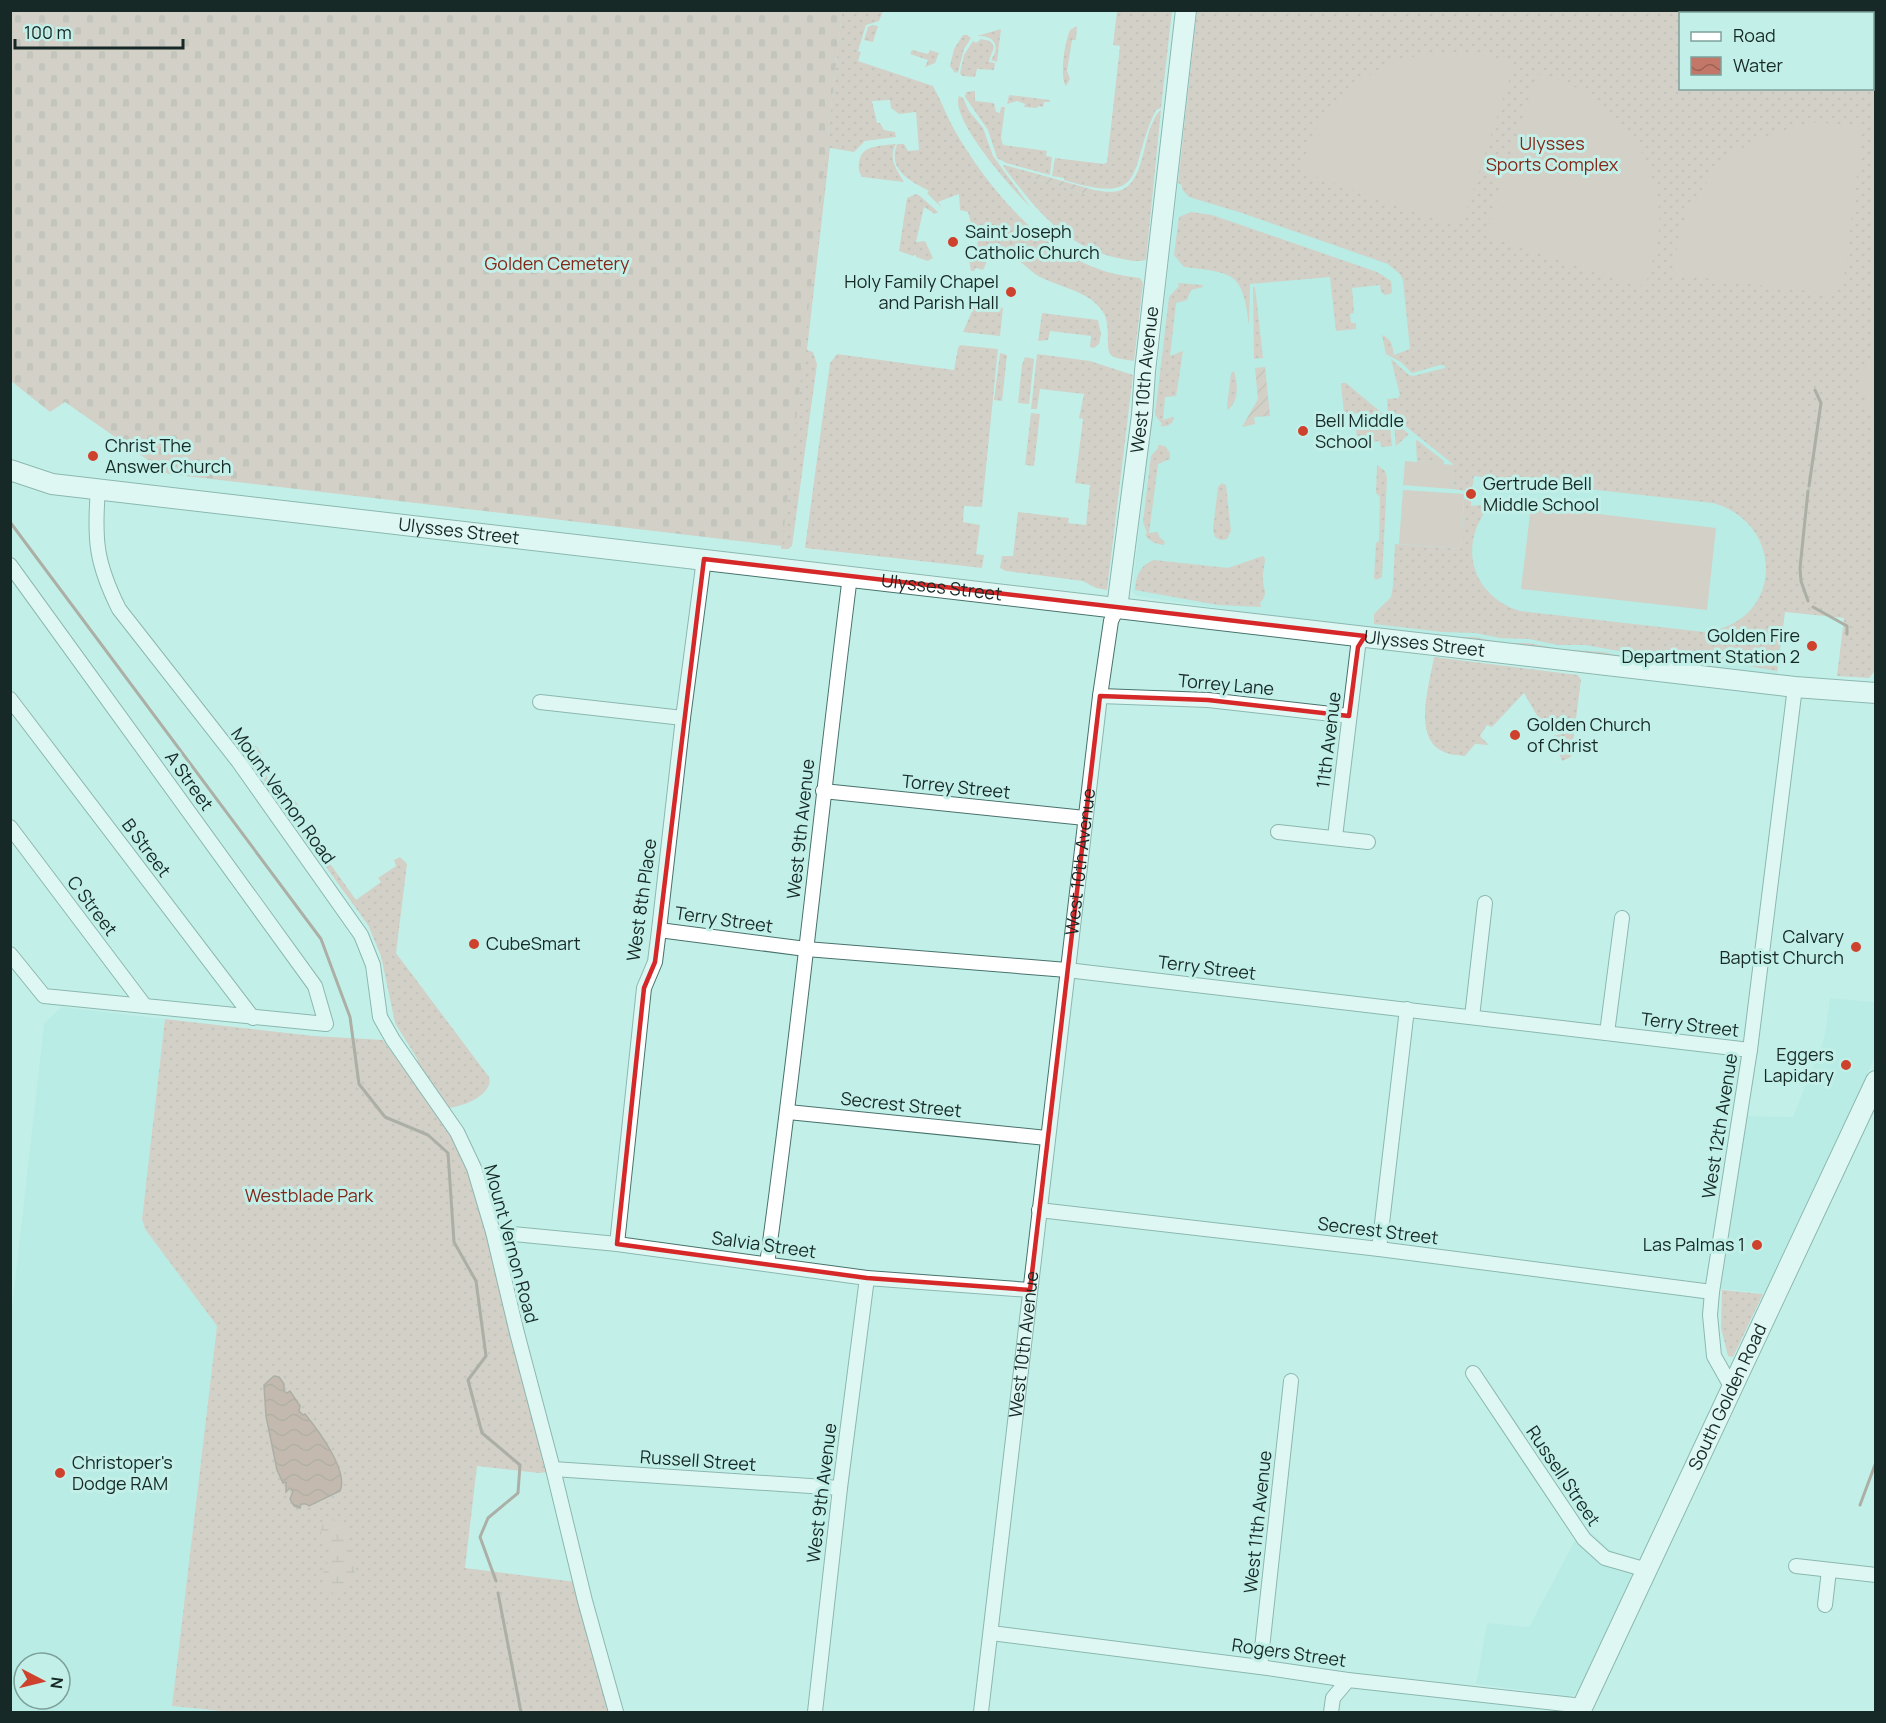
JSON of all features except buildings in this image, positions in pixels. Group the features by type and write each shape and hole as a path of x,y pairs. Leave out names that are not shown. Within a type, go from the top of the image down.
{"street":[{"name":"West 10th Avenue","path":"981,1713 1100,696 1111,621 1117,608 1142,415 1186,10"},
{"name":"Ulysses Street","path":"10,470 52,484 850,576 1117,608 1362,641 1795,687 1875,693"},
{"name":"Mount Vernon Road","path":"98,489 95,528 99,560 105,581 119,609 238,761 361,935 373,965 380,1017 393,1040 457,1132 474,1168 493,1232 516,1334 616,1713"},
{"name":"West 8th Place","path":"617,1244 644,988 655,962 704,559"},
{"name":"A Street","path":"10,565 315,986 326,1024 253,1018"},
{"name":"West 9th Avenue","path":"767,1264 788,1112 823,791 850,576"},
{"name":"11th Avenue","path":"1335,837 1349,716 1362,641"},
{"name":"West 12th Avenue","path":"1732,1388 1714,1356 1710,1315 1712,1292 1750,1050 1795,687"},
{"name":"Torrey Lane","path":"1100,696 1208,700 1349,716"},
{"name":"B Street","path":"10,699 253,1018"},
{"path":"540,702 683,718"},
{"name":"Torrey Street","path":"823,791 1085,818"},
{"name":"C Street","path":"10,827 145,1006"},
{"path":"1278,831 1368,842"},
{"path":"1472,1017 1485,903"},
{"path":"1607,1033 1622,918"},
{"name":"Terry Street","path":"659,930 806,949 1067,970 1750,1050"},
{"path":"10,954 44,996 253,1018"},
{"path":"1378,1249 1407,1010"},
{"name":"South Golden Road","path":"1582,1709 1875,1081"},
{"name":"Secrest Street","path":"788,1112 1047,1138"},
{"name":"Secrest Street","path":"1039,1210 1378,1249 1712,1292"},
{"name":"Salvia Street","path":"493,1232 617,1244 867,1278 1030,1290"},
{"name":"West 9th Avenue","path":"815,1713 840,1488 867,1278"},
{"name":"Russell Street","path":"1473,1373 1584,1539 1605,1558 1647,1570"},
{"name":"West 11th Avenue","path":"1260,1667 1291,1381"},
{"name":"Russell Street","path":"553,1469 840,1488"},
{"path":"1796,1566 1875,1575"},
{"path":"1825,1605 1829,1570"},
{"name":"Rogers Street","path":"991,1633 1582,1709"},
{"path":"1331,1713 1333,1698 1348,1680"}],"highlighted area":[{"path":"704,559 1365,636 1358,647 1349,716 1208,700 1100,696 1030,1290 867,1278 617,1244 644,988 655,962"}],"shaded area":[{"path":"1757,11 1875,11 1875,38 1874,12"},
{"name":"Gertrude Bell Middle School","path":"1178,183 1428,273 1811,396 1777,677 1305,621 1137,596 1132,592"},
{"path":"1830,998 1875,1002 1875,1057 1764,1293 1721,1289 1747,1116 1793,1117 1824,1039"},
{"path":"62,1007 165,1019 142,1219 145,1229 217,1326 172,1706 231,1712 11,1712 10,1326 44,1023"},
{"path":"1583,1525 1608,1548 1637,1564 1579,1688 1574,1695 1568,1696 1476,1684 1487,1623 1529,1627"}],"green space":[{"name":"Golden Cemetery","path":"11,10 842,11 782,546 168,474 65,402 50,412 11,381"},
{"path":"842,11 883,11 879,21 866,25 858,51 861,52 858,61 933,86 968,153 1000,195 1037,233 1080,261 1108,272 1140,278 1143,283 1134,361 1117,358 1110,353 1106,318 1097,305 1082,294 1038,276 1015,259 1016,257 1003,251 999,261 989,257 983,270 976,268 971,271 969,260 979,250 977,242 983,240 980,226 972,227 968,212 960,210 959,194 938,202 942,208 927,193 929,191 902,174 895,161 897,144 904,144 908,151 919,150 916,112 899,114 891,108 890,100 872,101 877,123 880,123 884,130 895,132 896,137 865,141 854,152 830,148 807,350 813,352 817,364 792,546 788,549 781,549"},
{"path":"1117,11 1172,11 1161,108 1156,110 1147,131 1132,177 1124,185 1111,189 1092,187 1052,176 1055,158 1104,164 1107,162 1120,46 1113,45"},
{"name":"Ulysses Sports Complex","path":"1197,11 1775,12 1679,12 1679,90 1874,90 1875,38 1875,671 1869,678 1837,676 1844,618 1785,612 1777,671 1732,663 1707,663 1672,656 1630,653 1585,645 1558,645 1529,639 1374,624 1374,614 1391,597 1395,544 1461,549 1464,499 1471,499 1471,506 1482,505 1483,500 1495,500 1483,515 1475,531 1472,547 1473,563 1488,592 1502,603 1520,611 1704,632 1730,625 1749,611 1761,593 1766,572 1764,551 1754,531 1737,514 1713,503 1474,476 1472,489 1468,491 1452,489 1454,465 1388,412 1387,399 1398,398 1400,395 1391,359 1413,376 1445,368 1440,365 1412,373 1401,362 1386,354 1382,335 1390,340 1394,355 1410,349 1403,280 1400,274 1388,264 1189,197 1182,189 1182,185 1178,183"},
{"path":"878,26 873,42 864,40 868,27"},
{"path":"1077,26 1076,40 1072,40 1067,71 1070,79 1066,86 1063,67 1066,42 1070,30"},
{"path":"1001,29 997,62 991,60 996,49 994,42 987,37 977,36"},
{"path":"963,35 971,38 964,49 958,72 955,73 950,66 954,49"},
{"path":"981,39 990,41 992,44 993,49 989,62 995,63 994,70 977,69 975,77 962,76 960,73 964,55 973,41 976,43"},
{"path":"912,50 928,54 930,50 939,53 935,63 925,67 928,60 910,54"},
{"path":"1454,52 1487,56 1514,65 1464,218 1453,224 1301,172 1310,140 1318,126 1357,85 1379,69 1398,61 1422,55"},
{"path":"1538,74 1563,82 1587,94 1608,110 1641,152 1652,176 1658,202 1659,229 1645,287 1492,238 1488,226"},
{"path":"975,91 975,101 994,103 996,112 1000,113 1001,107 1005,107 1001,138 1003,145 1047,151 1046,156 1052,157 1050,175 1006,163 997,158 988,130 965,97 966,92"},
{"path":"1009,95 1050,100 1050,102 1044,102 1043,107 1024,107 1025,104 1017,101 1007,104"},
{"path":"959,96 963,98 969,111 983,128 993,156 1031,208 1011,187 973,137 959,107"},
{"path":"1161,110 1146,260 1134,261 1113,257 1079,243 1050,222 1003,166 1034,173 1033,178 1093,196 1094,190 1118,191 1126,188 1137,173 1151,126"},
{"path":"1818,122 1863,128 1843,285 1831,294 1672,274 1679,237 1687,215 1698,195 1722,165 1741,149 1759,139"},
{"path":"896,144 893,159 904,182 862,177 859,165 864,152 873,147"},
{"path":"1034,173 1094,190 1093,196 1033,178"},
{"path":"916,194 938,212 935,214 924,207 916,242 925,241 933,258 928,261 916,257 916,254 913,256 899,251 907,198"},
{"path":"1191,212 1212,215 1377,272 1391,281 1392,292 1385,295 1381,292 1380,285 1352,288 1354,313 1350,314 1351,323 1356,323 1356,329 1336,331 1330,277 1250,284 1249,325 1243,294 1233,278 1214,271 1184,267 1174,255 1179,217"},
{"path":"1178,283 1203,285 1203,287 1191,290 1187,300 1176,303 1170,356 1183,351 1176,396 1165,397 1163,420 1174,418 1169,425 1160,426 1162,424 1155,415 1169,297 1179,286"},
{"path":"1253,287 1255,287 1263,358 1254,359"},
{"path":"975,304 1003,308 1000,336 963,332"},
{"path":"1042,313 1098,320 1101,334 1099,344 1094,348 1090,347 1091,336 1050,331 1048,340 1038,341"},
{"path":"960,345 998,349 982,507 964,506 963,522 980,525 976,554 984,555 982,568 805,548 830,363 837,354 954,370"},
{"path":"1000,353 1007,355 1002,401 994,400"},
{"path":"1037,354 1090,361 1133,375 1107,590 1096,588 1083,581 1006,571 1000,568 1002,556 1013,556 1018,512 1069,518 1068,523 1086,525 1090,485 1075,483 1083,419 1079,418 1084,394 1040,389 1037,409 1031,409"},
{"path":"1025,357 1034,359 1029,404 1018,403"},
{"path":"1868,365 1875,365 1875,411 1866,411 1867,398 1862,395 1862,381 1857,374 1860,369"},
{"path":"1265,367 1270,416 1254,417 1255,424 1242,427 1258,399 1255,368"},
{"path":"1234,371 1237,392 1228,410 1231,373"},
{"path":"1341,383 1346,383 1389,419 1392,446 1381,447 1380,441 1365,443 1357,438 1356,430 1364,429 1362,413 1344,414"},
{"path":"1031,413 1040,414 1034,466 1025,465"},
{"path":"1394,424 1409,434 1396,446"},
{"path":"1417,440 1444,461 1444,465 1417,462"},
{"path":"1158,445 1165,446 1170,453 1170,459 1158,464 1149,533 1158,532 1159,537 1165,542 1164,545 1153,542 1145,535 1147,533 1143,522 1151,456"},
{"path":"1405,461 1454,465 1452,489 1403,485"},
{"path":"1377,465 1385,471 1387,478 1382,577 1376,580 1374,578 1376,543 1379,541 1380,497 1376,493"},
{"path":"1222,483 1226,485 1231,531 1227,539 1221,540 1215,537 1213,530 1218,487"},
{"path":"1403,490 1464,494 1461,549 1399,544"},
{"path":"1531,506 1716,528 1707,610 1521,589"},
{"path":"1263,556 1265,559 1263,577 1265,594 1260,603 1261,607 1218,605 1135,590 1140,572 1145,565 1154,560 1228,568"},
{"path":"1442,637 1475,637 1503,643 1528,643 1757,673"},
{"path":"1434,657 1578,675 1581,680 1571,757 1562,761 1552,736 1572,732 1547,733 1524,693 1492,727 1487,725 1480,736 1489,745 1475,744 1465,756 1442,751 1433,744 1425,722 1425,708"},
{"path":"251,744 257,747 262,755 255,760 283,799 290,794 299,806 300,813 293,821 241,749"},
{"path":"305,827 314,828 319,834 322,839 316,844 356,900 381,882 378,878 396,866 394,860 400,857 407,864 396,953 489,1077 487,1089 476,1099 448,1108 416,1061 418,1060 395,1023 381,956 368,925 300,831"},
{"name":"Westblade Park","path":"165,1019 314,1036 383,1040 449,1132 475,1192 549,1472 539,1473 477,1466 465,1568 576,1582 610,1712 231,1712 172,1706 217,1326 145,1229 142,1219"},
{"path":"1722,1290 1763,1294 1733,1357 1728,1356 1721,1328"},
{"path":"330,1519 342,1522 355,1573 351,1576 346,1588 334,1595 331,1588 326,1589 323,1568 327,1565 326,1557 329,1550 324,1545 320,1527"}],"water":[{"path":"274,1376 279,1377 284,1384 284,1391 287,1393 290,1391 300,1406 299,1411 305,1414 324,1440 340,1473 342,1483 340,1491 309,1506 301,1504 300,1508 294,1506 290,1499 293,1491 290,1488 286,1492 286,1482 283,1483 277,1470 266,1416 264,1385"}],"waterway":[{"path":"1809,486 1821,403 1815,390"},
{"path":"1808,491 1800,568 1801,581 1808,601"},
{"path":"10,522 321,939 350,1017 359,1084 385,1117 428,1135 448,1153 454,1242 476,1281 486,1356 468,1380 482,1433 520,1465 518,1493 488,1518 480,1537 496,1581"},
{"path":"1813,607 1847,626 1847,634"},
{"path":"1860,1505 1876,1462"},
{"path":"498,1593 521,1712"}],"place":[{"name":"Saint Joseph Catholic Church","path":"953,242"},
{"name":"Holy Family Chapel and Parish Hall","path":"1011,292"},
{"name":"Bell Middle School","path":"1303,431"},
{"name":"Christ The Answer Church","path":"93,456"},
{"name":"Gertrude Bell Middle School","path":"1471,494"},
{"name":"Golden Fire Department Station 2","path":"1812,646"},
{"name":"Golden Church of Christ","path":"1515,735"},
{"name":"CubeSmart","path":"474,944"},
{"name":"Calvary Baptist Church","path":"1856,947"},
{"name":"Eggers Lapidary","path":"1846,1065"},
{"name":"Las Palmas 1","path":"1757,1245"},
{"name":"Christoper's Dodge RAM","path":"60,1473"}]}
